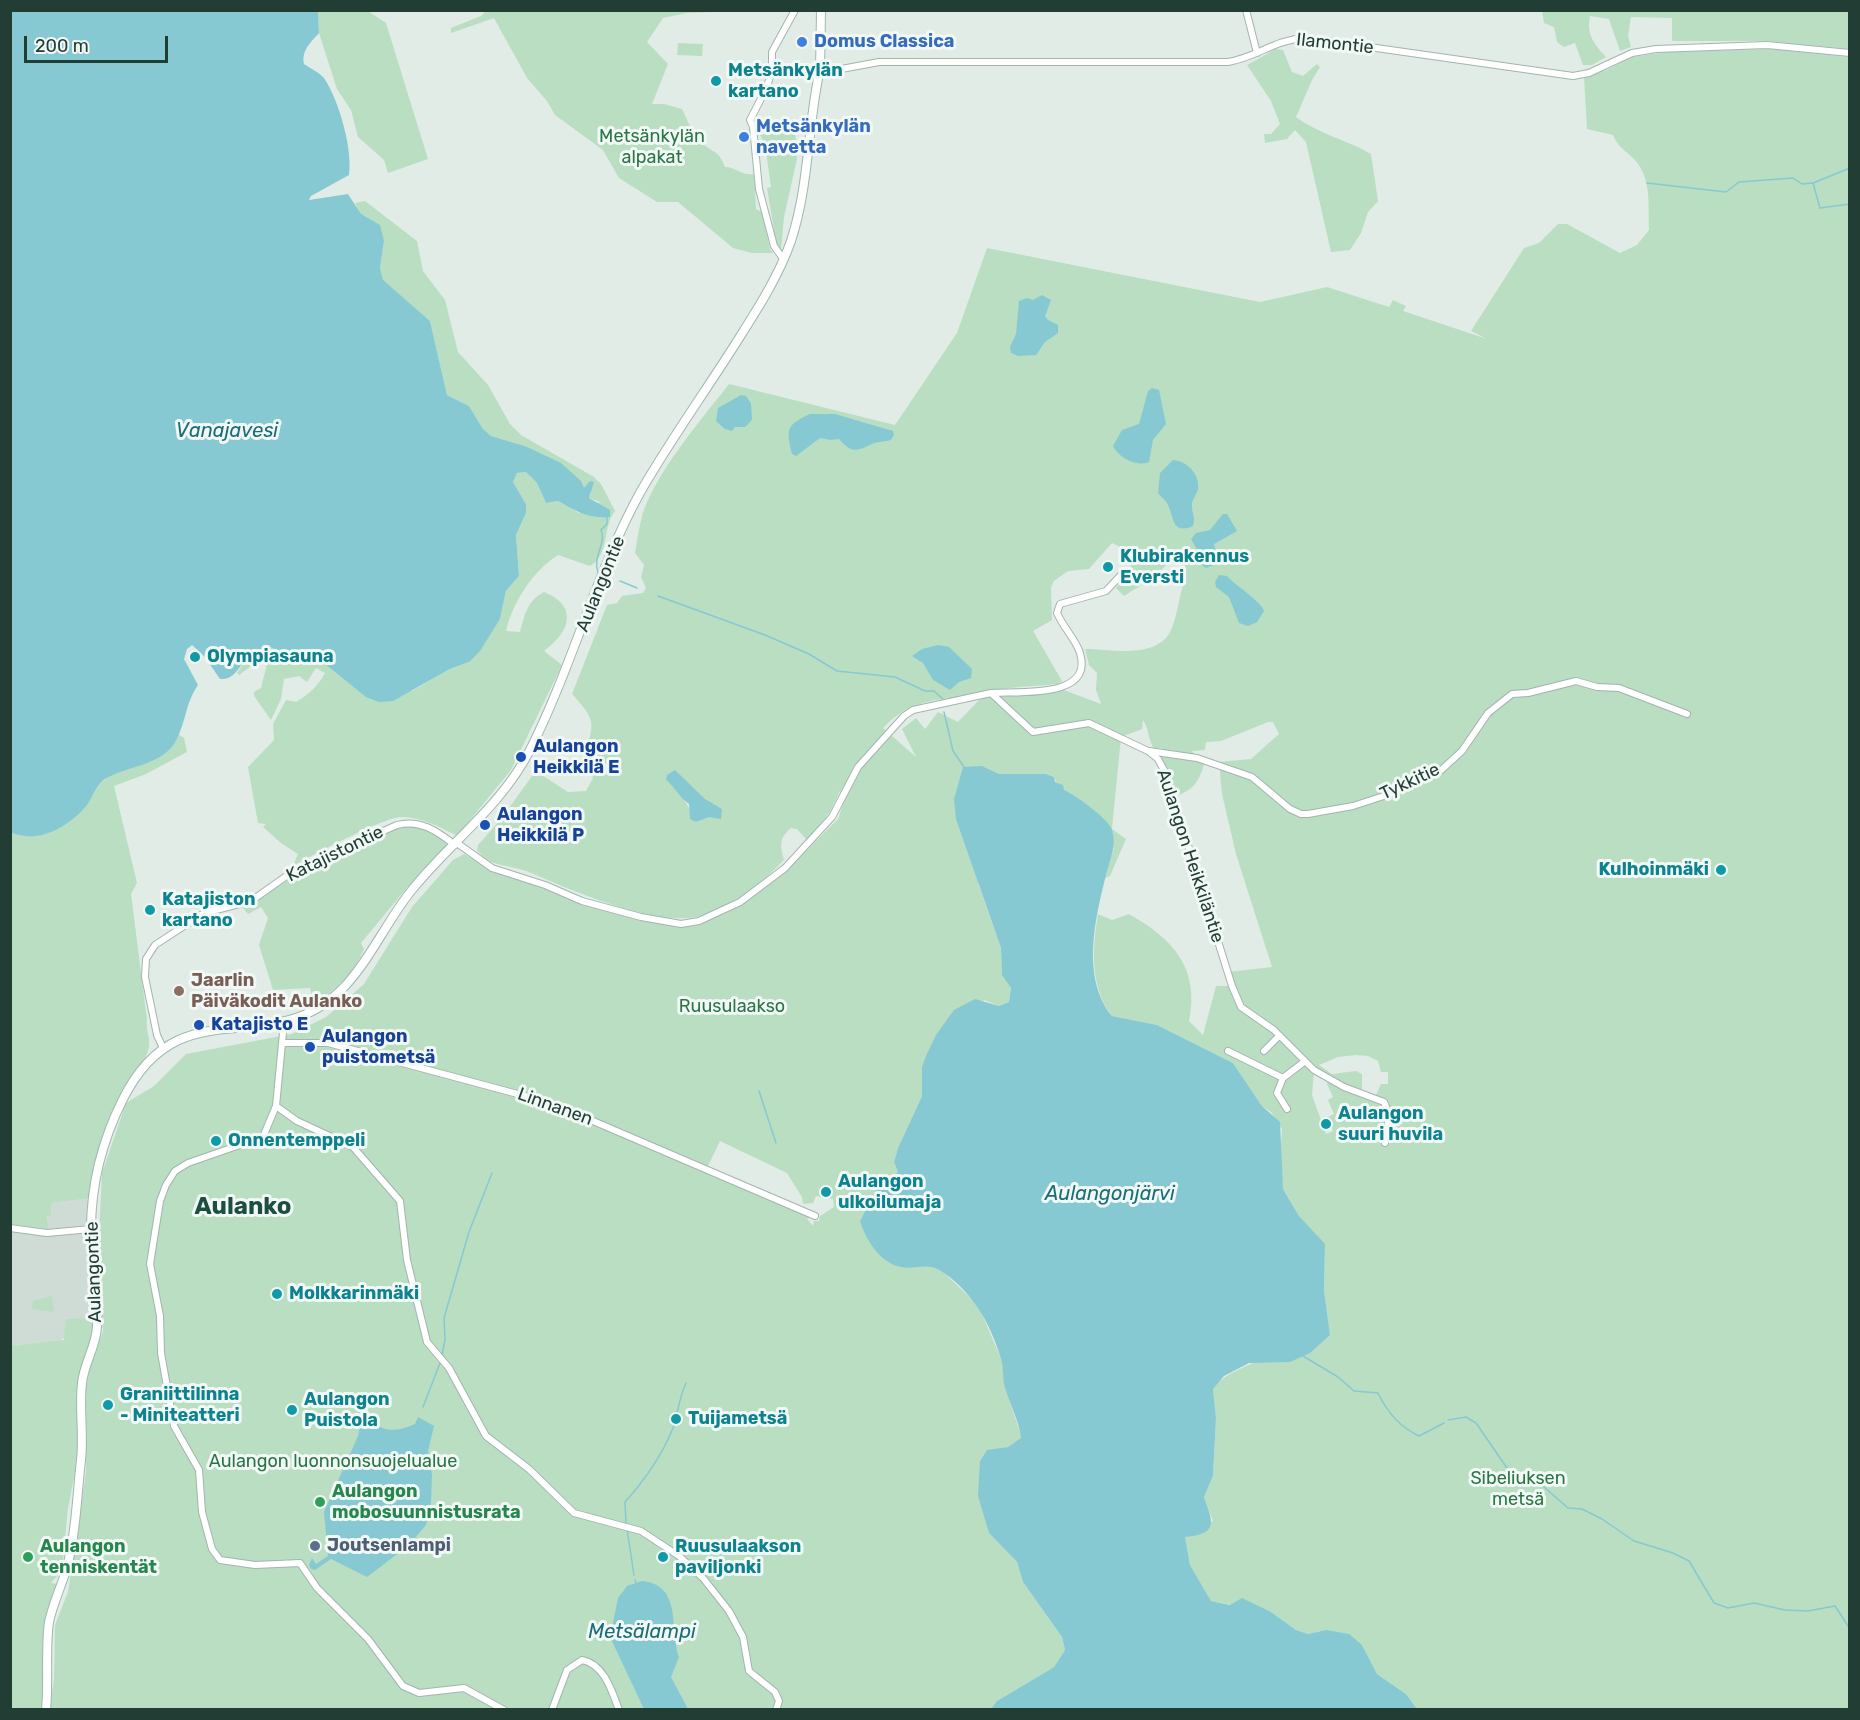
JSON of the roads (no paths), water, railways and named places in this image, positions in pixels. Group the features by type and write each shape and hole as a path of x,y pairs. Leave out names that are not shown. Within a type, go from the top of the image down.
{"street":[{"path":"784,260 774,246 759,189 753,127 750,120 766,89 772,71 772,51 795,10"},
{"name":"Aulangontie","path":"46,1710 48,1629 71,1544 83,1442 81,1385 97,1328 91,1229 96,1180 114,1119 140,1071 163,1048 189,1034 208,1029 282,1023 299,1013 323,1005 356,974 400,905 495,802 520,769 546,715 638,498 675,434 756,312 784,260 802,200 813,127 820,69 821,10"},
{"path":"1246,10 1257,53"},
{"name":"Ilamontie","path":"820,69 836,70 879,62 1228,62 1250,58 1278,42 1306,38 1573,76 1589,73 1632,53 1656,49 1767,45 1850,53"},
{"path":"456,844 492,868 545,885 582,901 641,917 681,924 699,921 740,902 785,868 832,817 858,767 904,716 913,710 991,693 1061,689 1076,680 1082,668 1079,651 1062,623 1058,609 1063,601 1106,591 1121,575"},
{"name":"Tykkitie","path":"1148,751 1197,758 1252,777 1290,809 1301,814 1308,814 1353,807 1429,778 1462,751 1488,713 1512,694 1528,693 1576,681 1597,687 1619,688 1687,714"},
{"name":"Aulangon Heikkiläntie","path":"991,693 1033,732 1089,723 1148,751 1158,759 1165,772 1232,986 1241,1007 1279,1036 1314,1070 1344,1087 1384,1102 1387,1108 1388,1135 1385,1143"},
{"name":"Katajistontie","path":"163,1048 157,1035 145,977 146,959 155,945 204,913 251,901 296,870 397,825 406,823 423,825 456,844"},
{"path":"282,1023 283,1041 276,1107 263,1137 189,1163 175,1172 166,1185 160,1201 150,1264 160,1316 161,1353 174,1426 199,1470 202,1512 212,1549 220,1560 237,1564 300,1563 317,1588 368,1639 403,1686 419,1693 464,1688 504,1710"},
{"path":"1264,1050 1279,1036"},
{"name":"Linnanen","path":"283,1041 328,1043 551,1103 815,1216"},
{"path":"1228,1051 1283,1078"},
{"path":"1287,1109 1277,1093 1283,1078 1304,1062"},
{"path":"276,1107 297,1121 353,1147 400,1201 407,1260 427,1342 448,1368 486,1436 528,1469 574,1513 641,1531 679,1556 703,1578 739,1628 749,1671 778,1696 776,1710"},
{"path":"10,1228 47,1233 91,1229"},
{"path":"552,1710 567,1670 582,1660 595,1665 604,1676 619,1710"}],"water":[{"name":"Vanajavesi","path":"11,10 318,11 319,33 305,51 304,64 324,78 330,87 344,125 350,165 349,175 311,196 309,200 348,194 361,214 380,225 384,241 380,268 383,280 430,321 447,395 469,406 483,429 491,436 525,446 561,463 581,481 584,488 590,481 594,482 589,498 610,510 610,517 595,517 576,511 558,501 546,503 537,483 526,472 517,473 513,482 526,504 526,513 516,535 519,576 506,591 500,619 480,651 469,662 450,669 393,701 379,702 366,697 315,656 282,652 267,646 249,656 234,675 220,679 204,656 192,645 187,649 184,659 198,685 190,699 174,744 160,757 105,779 80,813 62,827 42,835 31,836 10,832"},
{"path":"1042,295 1051,300 1045,316 1058,325 1058,333 1045,342 1036,355 1018,356 1011,353 1010,347 1016,334 1019,301 1027,298 1033,300"},
{"path":"1152,388 1159,390 1166,424 1153,440 1149,462 1133,462 1119,454 1113,446 1122,430 1139,424 1148,391"},
{"path":"741,395 746,396 751,403 752,420 745,427 735,427 732,431 725,429 716,421 718,408"},
{"path":"810,414 835,414 893,431 894,435 891,440 877,442 855,450 839,439 820,438 796,456 792,454 790,429 796,421"},
{"path":"1173,460 1188,466 1195,474 1198,484 1192,503 1193,526 1186,528 1177,527 1167,503 1158,493 1160,473"},
{"path":"1223,514 1227,514 1237,531 1214,544 1219,563 1206,568 1199,563 1199,553 1191,539 1196,533 1210,530"},
{"path":"1219,575 1227,576 1262,607 1264,611 1257,622 1248,626 1239,623 1229,597 1216,587 1215,582"},
{"path":"938,645 949,647 972,669 971,678 959,682 950,690 933,680 923,663 912,656 922,649"},
{"name":"Aulangonjärvi","path":"982,766 999,774 1046,774 1054,777 1055,782 1063,785 1064,790 1091,807 1109,825 1112,830 1113,847 1098,910 1093,948 1096,984 1102,1001 1112,1016 1157,1025 1233,1063 1262,1106 1280,1122 1283,1189 1299,1216 1325,1244 1324,1290 1330,1335 1310,1353 1290,1362 1249,1363 1224,1376 1213,1389 1216,1418 1213,1476 1204,1497 1210,1513 1211,1525 1204,1533 1185,1537 1190,1565 1211,1601 1230,1605 1242,1598 1271,1612 1296,1630 1308,1634 1326,1630 1349,1634 1362,1645 1377,1674 1406,1694 1417,1709 991,1709 997,1701 1054,1667 1065,1650 1062,1637 1023,1582 1017,1562 989,1533 978,1496 980,1461 987,1450 1008,1447 1021,1438 1005,1387 1001,1359 980,1311 955,1281 932,1267 907,1268 893,1265 875,1250 860,1221 875,1191 898,1172 894,1162 922,1096 922,1067 936,1035 954,1010 975,999 999,1006 1009,1002 1011,988 1002,975 1001,948 956,819 954,799 963,767"},
{"path":"675,770 705,799 722,809 721,819 709,817 696,822 690,819 689,804 666,780 667,775"},
{"name":"Joutsenlampi","path":"418,1417 434,1426 428,1451 432,1475 431,1502 426,1525 409,1545 367,1577 331,1559 315,1570 311,1569 309,1565 312,1558 316,1564 328,1556 324,1512 358,1436 361,1420 368,1419 385,1429 396,1430 415,1424"},
{"name":"Metsälampi","path":"642,1581 655,1584 664,1591 669,1599 679,1657 671,1677 688,1709 644,1709 610,1637 618,1598 627,1586"}],"waterway":[{"path":"1647,183 1726,192 1739,182 1793,178 1802,184 1813,183 1850,168"},
{"path":"1813,183 1820,208 1850,204"},
{"path":"598,572 601,530 607,524 607,517"},
{"path":"620,581 637,588"},
{"path":"658,596 765,635 809,654 837,671 895,677 925,691 934,691 943,699"},
{"path":"944,712 953,751 964,767"},
{"path":"759,1091 776,1143"},
{"path":"442,1355 445,1340 444,1318 469,1232 492,1173"},
{"path":"1303,1356 1338,1377 1354,1391 1378,1393 1395,1418 1419,1436 1444,1423"},
{"path":"423,1407 440,1363"},
{"path":"626,1523 625,1502 646,1476 664,1448 673,1428 686,1383"},
{"path":"1448,1420 1466,1417 1476,1423 1509,1471 1544,1487 1568,1508 1582,1509 1602,1519 1634,1541 1673,1553 1689,1561 1714,1603 1728,1608 1754,1603 1785,1610 1808,1611 1835,1606 1850,1629"},
{"path":"627,1529 634,1575"}],"place":[{"name":"Domus Classica","path":"802,42"},
{"name":"Metsänkylän kartano","path":"716,81"},
{"name":"Metsänkylän navetta","path":"744,137"},
{"name":"Klubirakennus Eversti","path":"1108,567"},
{"name":"Olympiasauna","path":"195,657"},
{"name":"Aulangon Heikkilä E","path":"521,757"},
{"name":"Aulangon Heikkilä P","path":"485,825"},
{"name":"Kulhoinmäki","path":"1721,870"},
{"name":"Katajiston kartano","path":"150,910"},
{"name":"Jaarlin Päiväkodit Aulanko","path":"179,991"},
{"name":"Katajisto E","path":"199,1025"},
{"name":"Aulangon puistometsä","path":"310,1047"},
{"name":"Aulangon suuri huvila","path":"1326,1124"},
{"name":"Onnentemppeli","path":"216,1141"},
{"name":"Aulangon ulkoilumaja","path":"826,1192"},
{"name":"Molkkarinmäki","path":"277,1294"},
{"name":"Graniittilinna - Miniteatteri","path":"108,1405"},
{"name":"Aulangon Puistola","path":"292,1410"},
{"name":"Tuijametsä","path":"676,1419"},
{"name":"Aulangon mobosuunnistusrata","path":"320,1502"},
{"name":"Joutsenlampi","path":"315,1546"},
{"name":"Aulangon tenniskentät","path":"28,1557"},
{"name":"Ruusulaakson paviljonki","path":"663,1557"}],"district":[{"name":"Aulanko","path":"243,1207"}],"park label":[{"name":"Metsänkylän alpakat","path":"652,147"},
{"name":"Ruusulaakso","path":"732,1007"},
{"name":"Aulangon luonnonsuojelualue","path":"333,1462"},
{"name":"Sibeliuksen metsä","path":"1518,1489"}]}
